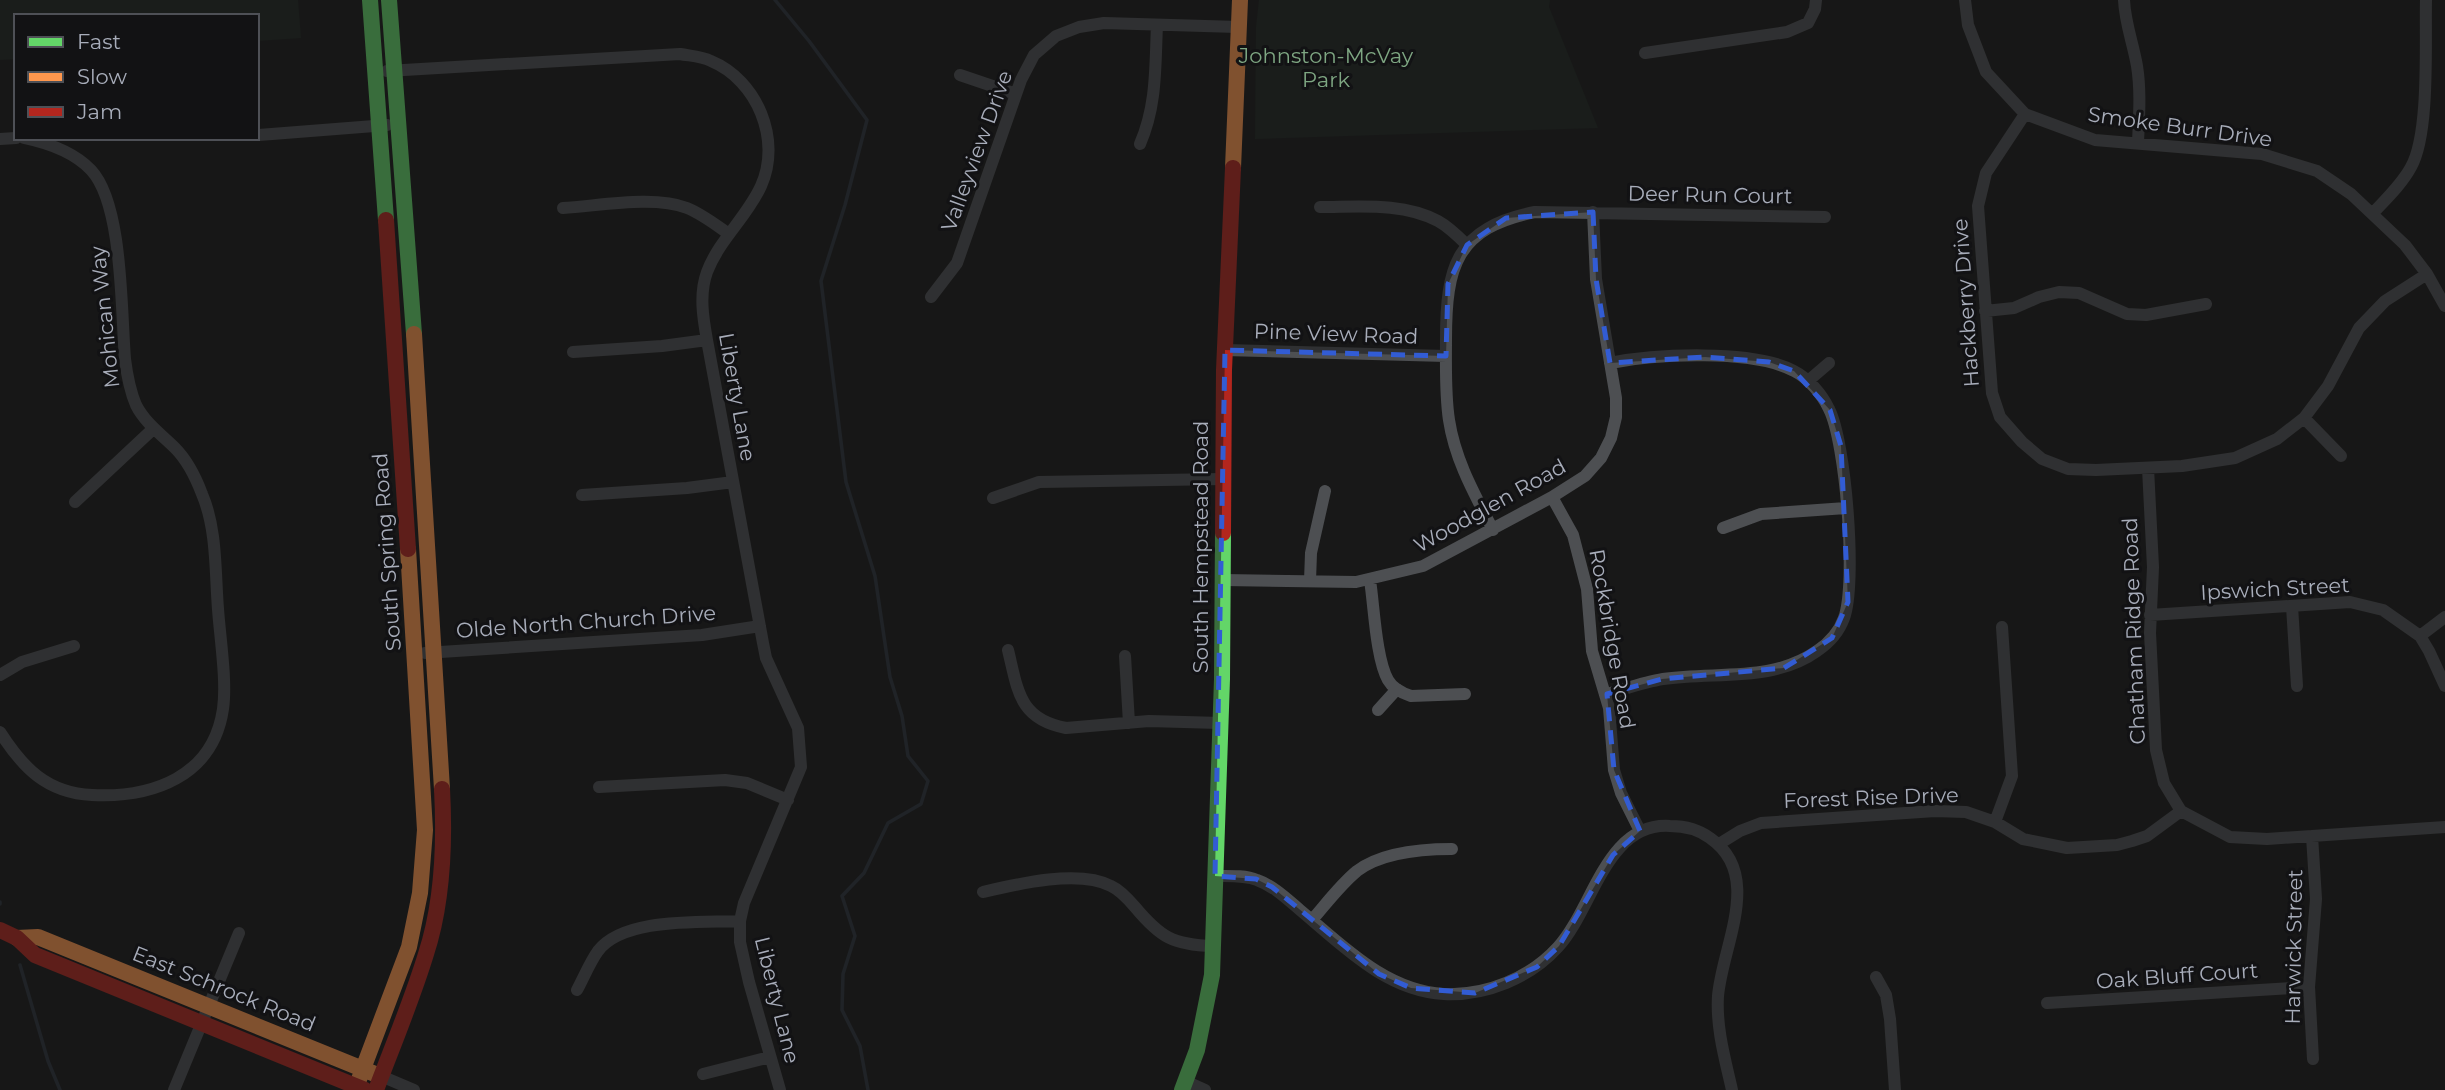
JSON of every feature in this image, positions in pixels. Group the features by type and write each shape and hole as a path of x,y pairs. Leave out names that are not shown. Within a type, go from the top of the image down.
{"main road":[{"name":"South Spring Road","path":"359,1089 409,947 420,893 425,831 370,0"},
{"name":"South Spring Road","path":"379,1083 427,952 439,895 444,831 410,277 389,0"},
{"name":"South Hempstead Road","path":"1184,1086 1197,1050 1212,975 1223,580 1225,350 1240,0"},
{"path":"390,279 410,277"},
{"name":"East Schrock Road","path":"0,930 17,938 35,955 359,1089"},
{"name":"East Schrock Road","path":"17,938 38,937 364,1069 379,1083"}],"street":[{"path":"1645,53 1782,33 1808,23 1816,0"},
{"name":"Smoke Burr Drive","path":"1965,0 1968,25 1986,72 2025,114 2095,140 2262,154 2317,172 2351,194 2405,245 2427,274 2445,306"},
{"path":"2124,0 2124,13 2140,91 2138,144"},
{"path":"2373,213 2411,168 2418,152 2423,110 2426,0"},
{"name":"Valleyview Drive","path":"931,297 957,263 1021,80 1034,55 1056,36 1079,27 1104,23 1238,27"},
{"path":"1140,144 1150,121 1154,96 1157,25"},
{"name":"Liberty Lane","path":"376,72 665,54 687,55 711,60 727,70 748,88 758,103 768,138 767,163 760,188 707,271 702,304 766,657 800,739 800,767 744,903 740,921 740,942 780,1090"},
{"path":"960,75 1016,94"},
{"name":"Hackberry Drive","path":"2025,114 1986,173 1978,206 1992,393 2000,417 2022,442 2042,459 2068,469 2182,466 2235,458 2277,439 2304,418 2328,386 2359,328 2385,301 2427,274"},
{"path":"259,135 398,124"},
{"name":"Mohican Way","path":"0,732 16,757 35,776 61,789 106,796 138,793 170,783 198,763 211,744 223,708 211,520 192,472 177,450 153,429 137,406 129,384 112,210 103,186 92,171 79,160 48,144 32,140"},
{"path":"563,208 638,203 668,204 687,208 729,234"},
{"path":"1320,207 1388,208 1423,215 1439,221 1467,245 1455,264 1448,284 1446,356 1449,421 1471,488 1493,530"},
{"name":"Deer Run Court","path":"1467,245 1485,229 1506,218 1535,212 1825,217"},
{"name":"Woodglen Road","path":"1223,580 1370,580 1423,566 1493,530 1585,477 1601,458 1611,438 1616,417 1616,398 1596,279 1593,212"},
{"path":"1985,311 2014,308 2059,292 2079,293 2127,314 2146,315 2206,304"},
{"path":"573,352 707,340"},
{"name":"Pine View Road","path":"1225,350 1446,356"},
{"path":"1607,694 1662,679 1774,670 1802,660 1832,638 1843,620 1848,602 1850,567 1841,446 1830,410 1808,381 1794,371 1769,362 1745,358 1658,356 1610,363"},
{"path":"1808,381 1829,363"},
{"path":"2304,418 2341,456"},
{"path":"75,502 153,429"},
{"name":"Chatham Ridge Road","path":"2148,468 2153,567 2150,615 2156,750 2164,783 2181,811"},
{"path":"993,498 1039,482 1223,480"},
{"path":"582,495 733,482"},
{"path":"1310,581 1311,553 1325,491"},
{"name":"Rockbridge Road","path":"1552,497 1573,535 1587,589 1592,651 1607,694 1614,770 1621,793 1640,831"},
{"path":"1723,528 1761,514 1846,508"},
{"path":"1370,580 1383,667 1390,684 1411,696 1465,694"},
{"name":"Ipswich Street","path":"2150,615 2350,602 2384,610 2420,636 2445,686"},
{"path":"2292,606 2297,686"},
{"path":"2420,636 2445,617"},
{"name":"Olde North Church Drive","path":"415,654 702,635 760,626"},
{"path":"1994,822 2007,794 2012,768 2002,627"},
{"path":"0,675 22,662 74,646"},
{"path":"1008,650 1018,695 1035,717 1053,726 1066,728 1149,721 1220,723"},
{"path":"1125,656 1129,723"},
{"path":"1378,710 1397,689"},
{"path":"599,787 725,780 747,783 788,800"},
{"name":"Forest Rise Drive","path":"1719,844 1761,823 1935,811 1966,812 1994,822 2023,839 2044,845 2079,848 2117,845 2147,836 2181,811"},
{"path":"2181,811 2230,837 2267,839 2445,827"},
{"path":"1215,876 1256,879 1272,887 1379,974 1411,988 1443,994 1475,993 1508,982 1537,967 1559,946 1625,841 1640,831 1662,825 1682,826 1702,832 1719,844 1729,858 1735,874 1738,897 1718,995 1720,1040 1732,1090"},
{"name":"Harwick Street","path":"2312,836 2316,900 2309,987 2313,1059"},
{"path":"1312,920 1358,870 1380,858 1429,849 1452,849"},
{"path":"983,892 1030,882 1091,880 1111,886 1129,900 1148,923 1167,939 1191,946 1213,946"},
{"path":"577,990 598,951 619,935 645,927 740,921"},
{"path":"174,1090 239,933"},
{"path":"1876,976 1886,995 1895,1090"},
{"name":"Oak Bluff Court","path":"2047,1003 2309,987"},
{"path":"704,1074 770,1057"},
{"name":"East Schrock Road","path":"379,1083 414,1090"},
{"path":"1184,1086 1205,1090"}],"highlighted area":[{"path":"1593,212 1596,279 1610,363 1705,357 1769,362 1794,371 1830,410 1841,446 1848,602 1832,638 1784,668 1662,679 1607,694 1614,770 1640,831 1613,855 1559,946 1537,967 1475,993 1411,988 1379,974 1272,887 1256,879 1215,876 1225,350 1446,356 1448,284 1467,245 1506,218"}],"green space":[{"path":"0,0 298,0 301,38 259,41 259,14 14,14 14,59 0,60"},
{"name":"Johnston-McVay Park","path":"1259,0 1550,0 1549,7 1598,128 1255,139 1256,27"}],"waterway":[{"path":"775,0 867,120 845,205 821,281 846,482 875,576 890,677 902,716 908,756 928,781 921,804 888,823 864,873 842,896 855,936 843,974 842,1010 860,1046 868,1090"},
{"path":"20,965 48,1061 60,1090"}],"traffic: fast":[{"path":"370,0 386,220"},
{"path":"389,0 414,334"},
{"path":"1182,1090 1197,1050 1212,975 1222,679 1223,533"}],"traffic: slow":[{"path":"1233,168 1240,0"},
{"path":"414,334 442,789"},
{"path":"355,1090 409,947 420,893 425,830 408,549"},
{"path":"17,938 38,937 375,1074"}],"traffic: jam":[{"path":"1223,533 1224,370 1233,168"},
{"path":"386,220 408,549"},
{"path":"376,1090 415,988 432,934 442,873 442,789"},
{"path":"0,930 17,938 35,955 365,1090"}]}
